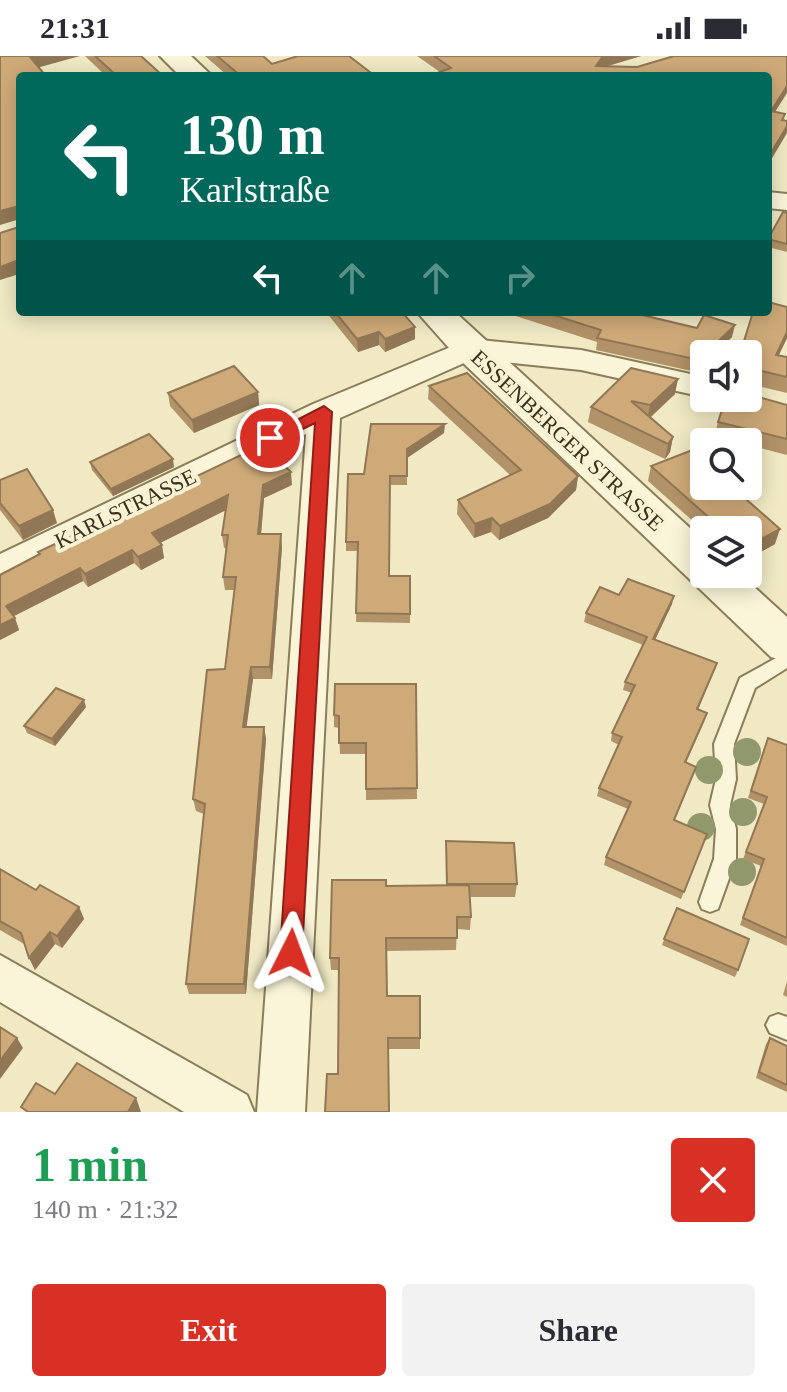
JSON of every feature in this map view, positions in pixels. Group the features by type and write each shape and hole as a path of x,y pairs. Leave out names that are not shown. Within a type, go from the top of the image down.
{"street":[{"path":"174,56 192,72"},
{"name":"ESSENBERGER STRASSE","path":"439,316 470,349 690,553"},
{"path":"470,349 581,360 690,384"},
{"name":"KARLSTRASSE","path":"0,569 324,412 470,349"},
{"path":"281,1112 324,412"},
{"path":"727,588 787,644"},
{"path":"0,977 230,1112"}],"lane":[{"path":"710,902 725,859 726,829 720,805 726,779 724,744 747,683 787,659"}],"building":[{"path":"0,56 34,56 30,57 43,72 16,72 16,207 0,211"},
{"path":"95,56 141,56 159,72 113,72"},
{"path":"217,56 263,56 272,64 298,56 349,56 370,72 236,72"},
{"path":"434,56 603,56 596,66 637,67 674,56 787,56 787,86 772,109 772,72 440,72 451,68"},
{"path":"772,111 785,114 782,120 787,121 772,151"},
{"path":"783,212 787,213 787,244 772,240 772,232"},
{"path":"16,228 16,261 0,267 0,233"},
{"path":"772,303 787,307 787,332 776,355 787,357 787,377 762,371 762,340 744,340 752,316 772,316"},
{"path":"338,316 405,316 415,327 385,339 379,332 357,339"},
{"path":"557,316 646,316 697,328 703,316 707,316 735,325 720,340 690,340 690,358 597,338 601,330"},
{"path":"234,366 258,392 192,420 168,393"},
{"path":"631,368 678,379 650,405 631,401 673,437 668,444 591,407"},
{"path":"467,373 578,476 550,504 500,526 492,518 475,524 458,500 521,470 429,386"},
{"path":"762,398 787,405 787,439 762,433 762,428 742,428 718,422 721,412 762,412"},
{"path":"371,424 445,424 407,449 407,476 390,476 389,576 410,576 410,614 356,613 358,542 346,542 348,474 364,474"},
{"path":"149,434 173,459 111,489 90,462"},
{"path":"262,445 291,472 263,485 258,534 281,534 270,667 251,667 243,727 264,727 244,984 186,984 205,804 193,799 207,670 225,669 236,577 223,577 228,535 222,535 228,495 152,533 162,545 138,557 132,550 85,574 80,568 6,606 15,618 0,625 0,575 40,554 38,552"},
{"path":"690,451 690,500 747,500 780,529 762,539 762,516 707,516 651,466"},
{"path":"27,469 53,510 19,526 0,503 0,480"},
{"path":"628,579 674,596 653,639 717,663 697,709 707,713 685,762 696,767 674,820 707,834 684,892 606,857 631,802 599,788 622,737 612,733 635,685 625,682 647,637 586,613 600,587 619,595"},
{"path":"335,684 416,684 417,788 366,789 366,743 339,743 339,716 334,715"},
{"path":"56,688 84,700 52,739 24,726"},
{"path":"768,738 787,745 787,938 743,918 764,859 746,852 767,797 751,791"},
{"path":"446,841 514,843 517,884 447,884"},
{"path":"0,869 36,890 40,885 79,907 57,936 50,932 29,958 21,933 0,921"},
{"path":"332,880 386,880 386,886 469,885 471,917 457,917 457,938 386,938 387,996 420,996 420,1038 388,1038 389,1112 325,1112 327,1074 338,1074 339,958 330,958"},
{"path":"677,908 749,939 738,970 664,939"},
{"path":"0,1027 17,1038 0,1061"},
{"path":"770,1038 787,1046 787,1085 759,1072"},
{"path":"77,1063 136,1098 128,1112 28,1112 21,1107 36,1083 55,1094"}],"route":[{"path":"270,438 324,412 291,953"}]}
